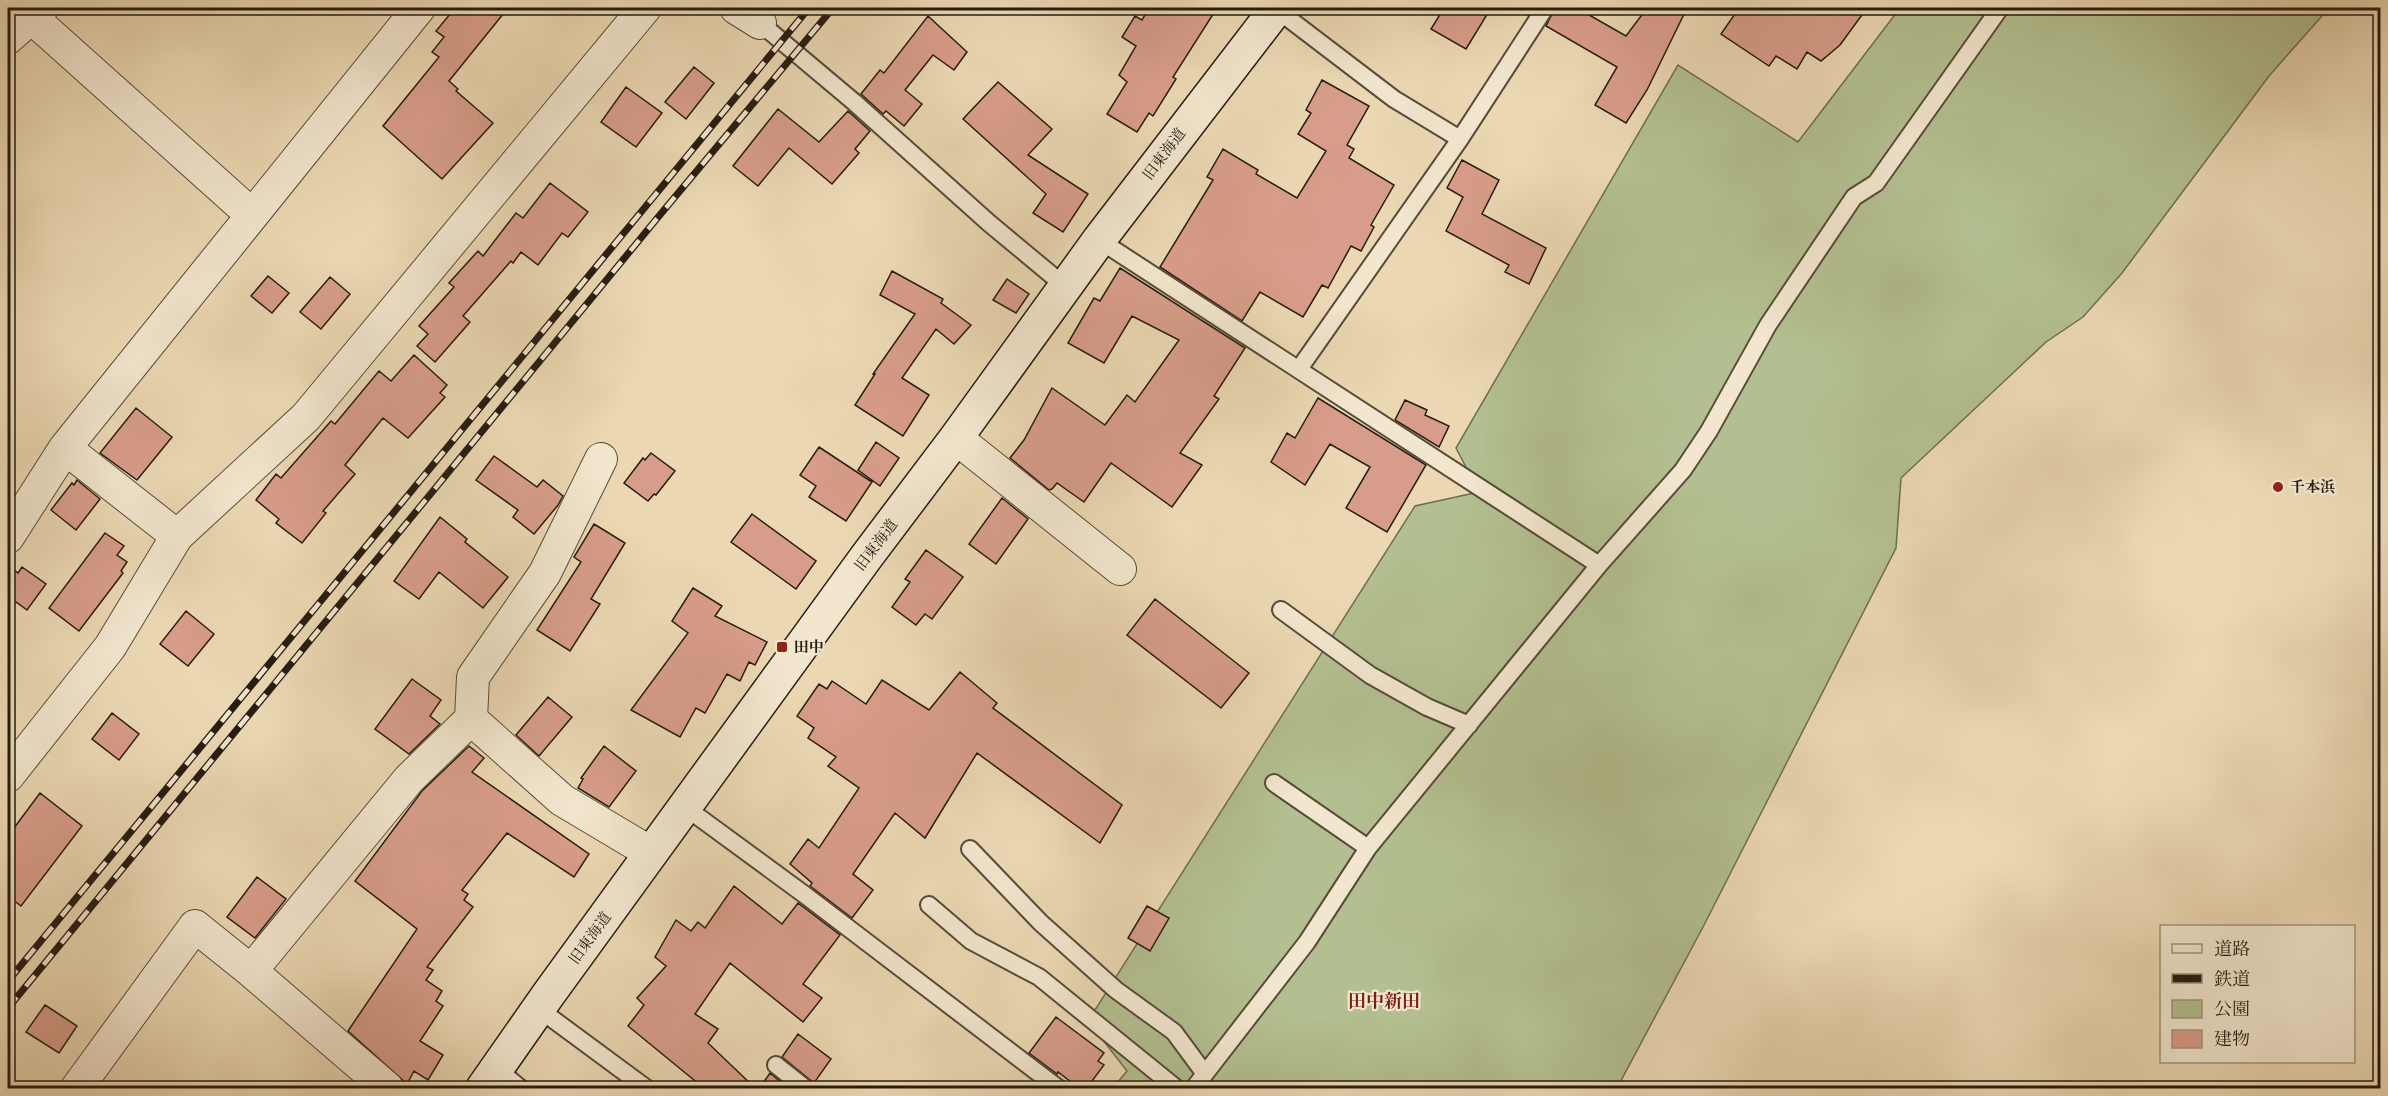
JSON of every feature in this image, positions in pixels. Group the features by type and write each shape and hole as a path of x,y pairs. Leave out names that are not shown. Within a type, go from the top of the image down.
{"main road":[{"name":"旧東海道","path":"500,1082 539,1009 651,853 1099,240 1276,8"}],"street":[{"path":"8,537 65,448 419,8"},
{"path":"8,776 110,647 177,536 306,417 645,8"},
{"path":"8,38 31,11 252,215"},
{"path":"956,438 1120,570"},
{"path":"65,448 177,536"},
{"path":"251,971 409,778 471,719 473,677 545,573 601,459"},
{"path":"471,719 562,800 651,853"},
{"path":"77,1089 195,926 251,971 387,1089"}],"lane":[{"path":"1276,8 1394,99 1460,140"},
{"path":"1299,369 1460,140 1545,8"},
{"path":"1194,1089 1306,942 1368,848 1599,565 1683,470 1709,430 1768,325 1854,196 1876,183 2000,8"},
{"path":"748,15 1066,287"},
{"path":"1099,240 1599,565"},
{"path":"1281,610 1370,675 1427,707 1469,725"},
{"path":"1275,783 1368,848"},
{"path":"685,807 814,902 1058,1089"},
{"path":"970,849 1041,923 1107,982 1174,1032 1205,1074"},
{"path":"929,905 971,941 1039,977 1176,1089"},
{"path":"539,1009 646,1089"},
{"path":"776,1065 805,1089"}],"green space":[{"path":"1900,8 2329,8 2269,76 2122,273 2083,317 2046,342 1901,478 1896,548 1703,927 1617,1088 1113,1088 1127,1071 1088,1021 1415,506 1479,492 1456,448 1678,65 1798,142"}],"building":[{"path":"455,8 508,8 449,81 458,89 456,91 493,123 442,179 383,126 439,57 432,52 444,37 436,31"},
{"path":"1149,8 1217,8 1173,77 1176,79 1153,116 1149,113 1137,132 1107,114 1127,82 1119,75 1136,46 1122,37 1135,16 1142,20"},
{"path":"1444,8 1491,8 1466,49 1431,29"},
{"path":"1514,8 1533,8 1528,15"},
{"path":"1555,8 1577,8 1626,36 1647,8 1687,8 1647,90 1626,123 1595,105 1617,67 1546,26"},
{"path":"1739,8 1867,8 1840,45 1821,61 1807,52 1797,69 1776,56 1769,66 1721,34"},
{"path":"928,16 967,52 954,70 933,55 905,90 922,104 904,126 886,111 883,114 861,94 880,70 884,73"},
{"path":"694,67 714,83 686,119 665,102"},
{"path":"1322,80 1369,106 1347,145 1354,149 1349,158 1394,185 1371,225 1374,227 1361,251 1351,246 1328,288 1322,285 1303,317 1260,292 1242,321 1160,267 1213,180 1207,177 1223,149 1258,170 1256,174 1297,198 1326,151 1298,134 1311,113 1306,110"},
{"path":"998,82 1052,129 1028,155 1088,194 1063,232 1033,213 1046,194 963,119"},
{"path":"626,87 662,113 636,147 601,122"},
{"path":"778,109 819,142 848,111 870,131 855,149 859,153 832,184 789,148 758,186 733,166"},
{"path":"1462,160 1499,180 1482,214 1546,248 1529,284 1505,272 1509,265 1446,231 1463,197 1447,188"},
{"path":"550,183 588,212 568,237 562,233 538,265 521,252 513,263 511,261 463,316 470,322 435,362 417,346 428,334 419,326 454,287 449,283 478,251 483,256 516,213 523,218"},
{"path":"1120,268 1245,348 1214,396 1219,399 1180,453 1202,465 1172,507 1111,463 1084,502 1057,483 1049,490 1010,458 1024,440 1052,388 1105,425 1127,395 1135,402 1179,340 1132,316 1104,363 1068,343 1094,298 1100,301"},
{"path":"892,271 943,299 941,303 971,325 954,344 936,329 902,378 929,395 903,436 855,405 875,374 873,374 915,314 880,295"},
{"path":"268,276 289,293 272,313 251,296"},
{"path":"330,277 350,294 321,329 300,312"},
{"path":"1007,279 1029,294 1016,313 993,300"},
{"path":"414,355 447,385 440,393 445,397 408,438 383,418 345,465 355,474 323,511 326,513 302,543 276,523 279,519 256,500 276,474 281,478 331,421 335,424 379,371 391,381"},
{"path":"1318,398 1426,465 1387,532 1346,508 1370,467 1330,444 1305,485 1271,462 1287,433 1295,438"},
{"path":"1405,400 1427,410 1425,415 1449,426 1439,447 1395,420"},
{"path":"136,408 172,437 137,480 100,453"},
{"path":"876,442 899,458 880,486 858,470"},
{"path":"819,447 872,482 846,521 809,497 816,486 800,475"},
{"path":"651,453 675,471 656,495 654,494 648,501 624,483 643,458 645,460"},
{"path":"494,456 537,487 543,480 563,496 534,534 513,517 518,510 476,480"},
{"path":"77,480 100,499 76,530 51,510 72,483 74,485"},
{"path":"1002,498 1028,519 996,564 969,544"},
{"path":"752,514 816,561 796,589 731,542"},
{"path":"440,517 467,539 465,542 508,577 483,608 439,572 419,599 394,581"},
{"path":"594,524 625,543 591,599 600,604 570,651 537,630 581,562 574,557"},
{"path":"105,533 124,546 117,555 127,562 121,571 123,573 79,631 49,608"},
{"path":"926,550 963,577 932,619 925,614 916,625 892,607 910,582 905,579"},
{"path":"8,565 18,573 22,567 46,584 27,610 8,596"},
{"path":"693,588 722,606 715,616 767,642 755,665 749,662 740,681 727,674 705,713 696,708 680,737 631,710 688,633 672,621"},
{"path":"1155,599 1249,673 1221,708 1127,635"},
{"path":"186,611 214,634 188,666 160,644"},
{"path":"960,672 997,703 993,708 1122,805 1100,843 977,753 925,838 895,813 853,874 873,890 852,918 810,886 812,883 790,864 808,839 819,848 859,788 828,766 836,757 808,738 814,728 797,716 819,684 827,689 832,681 866,704 882,680 929,710"},
{"path":"412,679 441,700 430,716 440,724 409,754 375,729"},
{"path":"548,697 572,717 539,756 516,735"},
{"path":"112,713 139,734 119,760 92,739"},
{"path":"469,746 484,758 472,772 589,854 574,877 507,833 462,890 468,894 464,900 473,907 427,967 433,970 426,980 442,991 436,1001 443,1006 420,1041 443,1055 428,1080 414,1071 407,1084 348,1031 417,929 355,881 422,791"},
{"path":"604,746 636,771 609,807 578,788 583,779 581,778"},
{"path":"40,793 82,826 21,906 8,896 8,836"},
{"path":"257,877 286,899 255,938 227,917"},
{"path":"734,886 782,924 798,903 840,935 803,984 822,998 803,1022 730,963 695,1014 718,1029 708,1043 756,1089 705,1089 628,1026 644,1005 637,998 666,966 655,957 676,920 691,931 698,922 705,928"},
{"path":"1147,906 1169,918 1150,951 1128,938"},
{"path":"45,1005 77,1026 59,1053 26,1032"},
{"path":"1056,1017 1104,1053 1098,1061 1104,1065 1086,1089 1080,1089 1029,1053"},
{"path":"798,1034 831,1059 814,1083 782,1057"},
{"path":"770,1073 789,1089 759,1089"}],"railway":[{"path":"8,981 809,8"},
{"path":"8,1008 659,216 833,8"}],"place":[{"name":"千本浜","path":"2278,487"},
{"name":"田中","path":"782,647"}],"district":[{"name":"田中新田","path":"1384,1001"}]}
